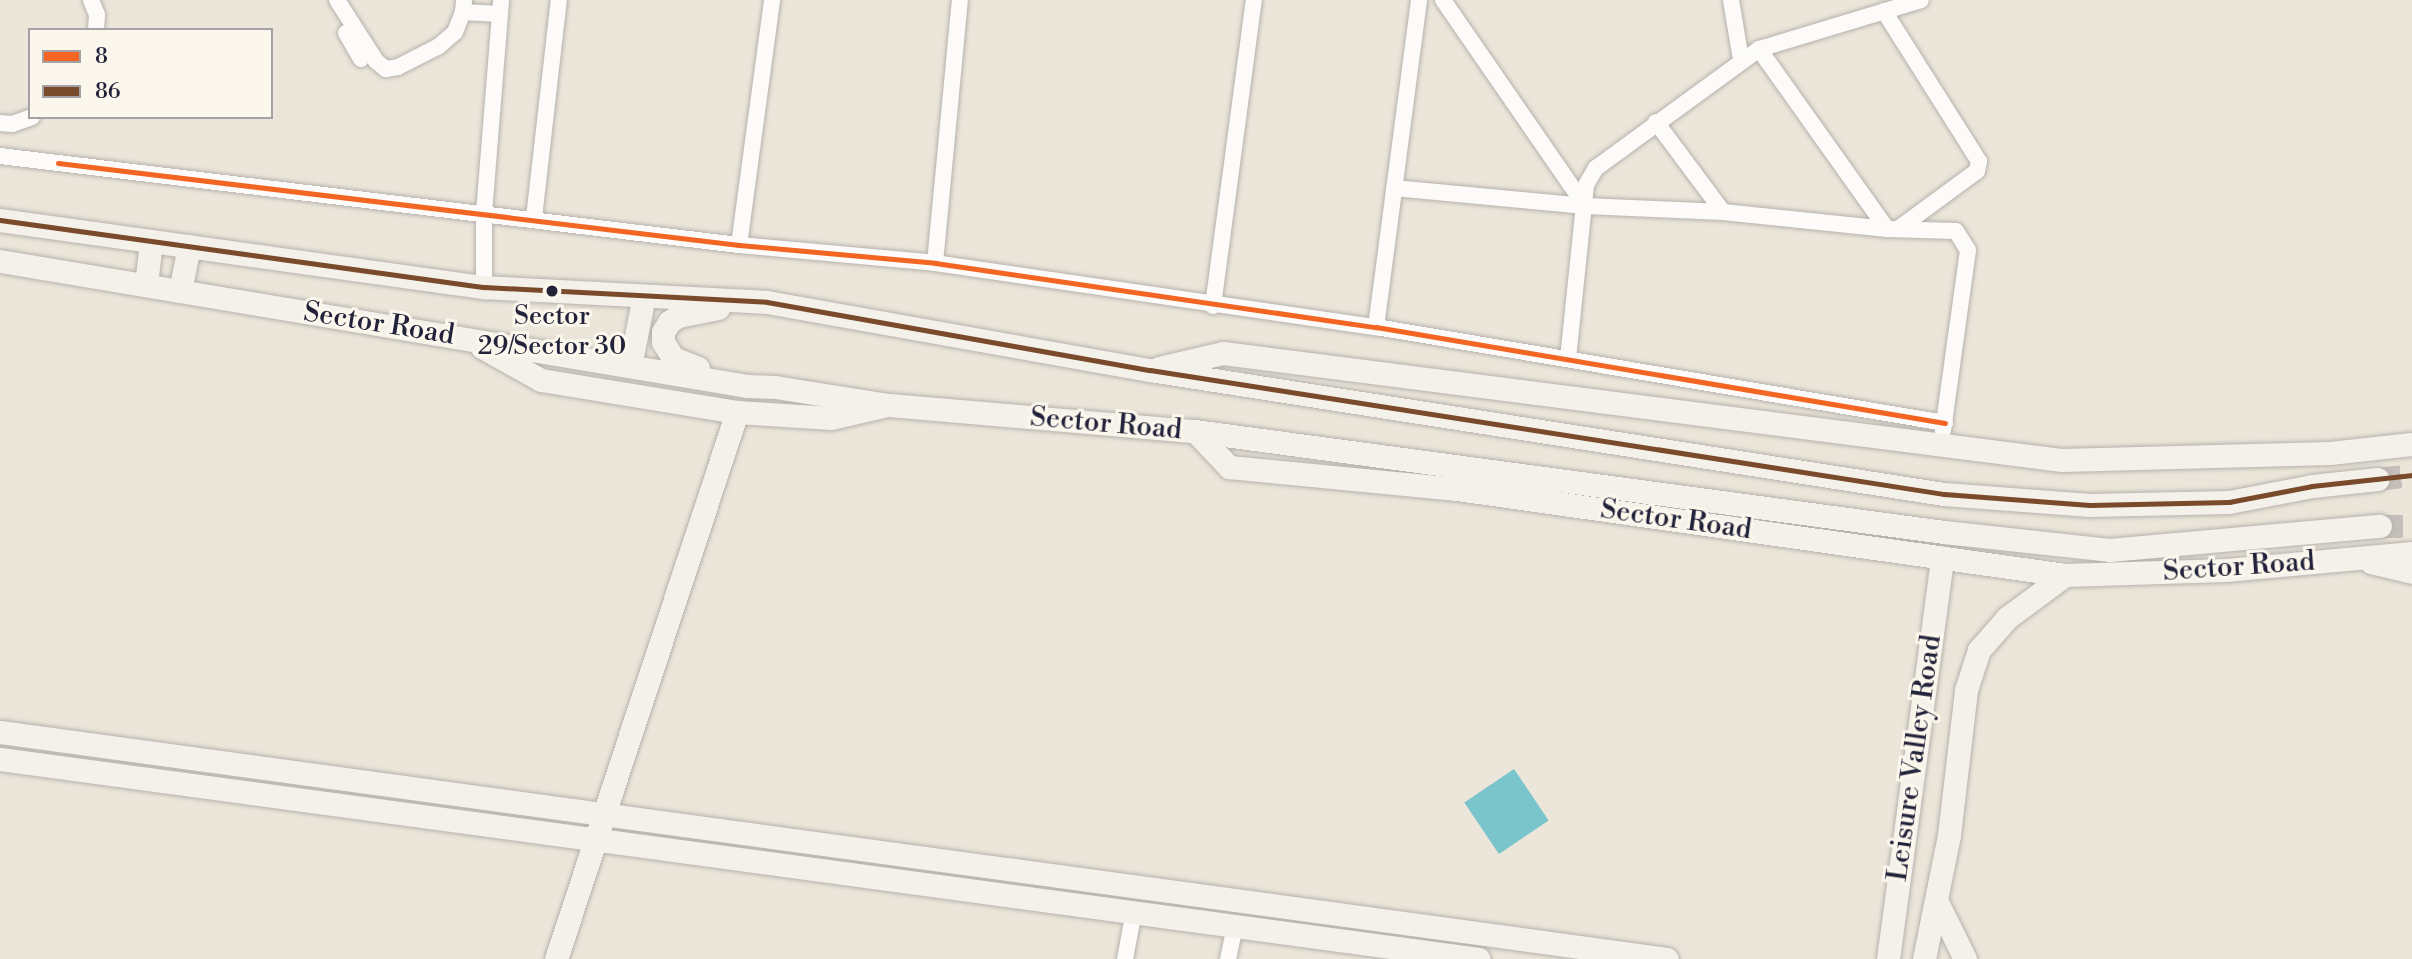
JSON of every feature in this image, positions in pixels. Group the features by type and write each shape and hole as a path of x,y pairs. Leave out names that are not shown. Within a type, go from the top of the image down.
{"street":[{"path":"91,0 97,15 96,28"},
{"path":"328,0 361,60"},
{"path":"337,0 376,61 386,69 398,67 439,46 454,32 463,6 500,7 484,213 484,287"},
{"path":"534,219 559,0"},
{"path":"739,246 772,0"},
{"path":"935,263 960,0"},
{"path":"1213,306 1254,0"},
{"path":"1376,327 1419,0"},
{"path":"1443,0 1585,206"},
{"path":"1731,0 1741,60"},
{"path":"1568,359 1586,184 1595,168 1759,49 1921,0"},
{"path":"1884,11 1979,161 1977,171 1893,229"},
{"path":"1759,49 1893,229"},
{"path":"0,123 12,124 28,118"},
{"path":"1656,122 1723,212"},
{"path":"0,156 739,246 935,263 1213,306 1376,327 1568,359 1943,433 1968,250 1956,231 1893,229 1723,212 1585,206 1394,188"},
{"name":"Sector Road","path":"0,220 484,287 766,302 1150,370 1223,353 1943,433 2062,460 2330,453 2412,444"},
{"path":"146,285 151,241"},
{"path":"180,290 189,246"},
{"name":"Sector Road","path":"0,261 747,386 775,387 890,404 1195,431 1229,467 1457,489 2065,575 2227,570 2412,553"},
{"path":"630,366 644,296"},
{"path":"747,386 673,358 663,342 663,332 669,322 678,316 766,302"},
{"path":"466,338 541,380 737,412 831,418 890,404"},
{"path":"1150,370 1944,494 2091,505 2229,502 2312,486 2378,479"},
{"path":"556,959 737,412"},
{"path":"1195,431 1930,530 2109,550 2380,526"},
{"name":"Leisure Valley Road","path":"1888,959 1942,558"},
{"path":"2357,558 2412,572"},
{"name":"Leisure Valley Road","path":"1924,959 1949,835 1966,690 1979,650 2007,618 2065,575"},
{"path":"0,732 1667,959"},
{"path":"0,759 1479,959"},
{"path":"1937,902 1965,959"},
{"path":"1125,959 1134,911"},
{"path":"1227,959 1235,925"}],"water":[{"path":"1514,769 1549,820 1499,854 1464,803"}],"tunnel":[{"path":"2378,479 2412,475"},
{"path":"2380,526 2412,526"}],"transit line":[{"name":"8","path":"58,163 739,245 935,263 1376,327 1945,423"},
{"name":"86","path":"0,220 484,287 767,302 1150,370 1944,494 2090,505 2229,502 2312,486 2412,475"}],"place":[{"name":"Sector 29/Sector 30","path":"552,291"}]}
